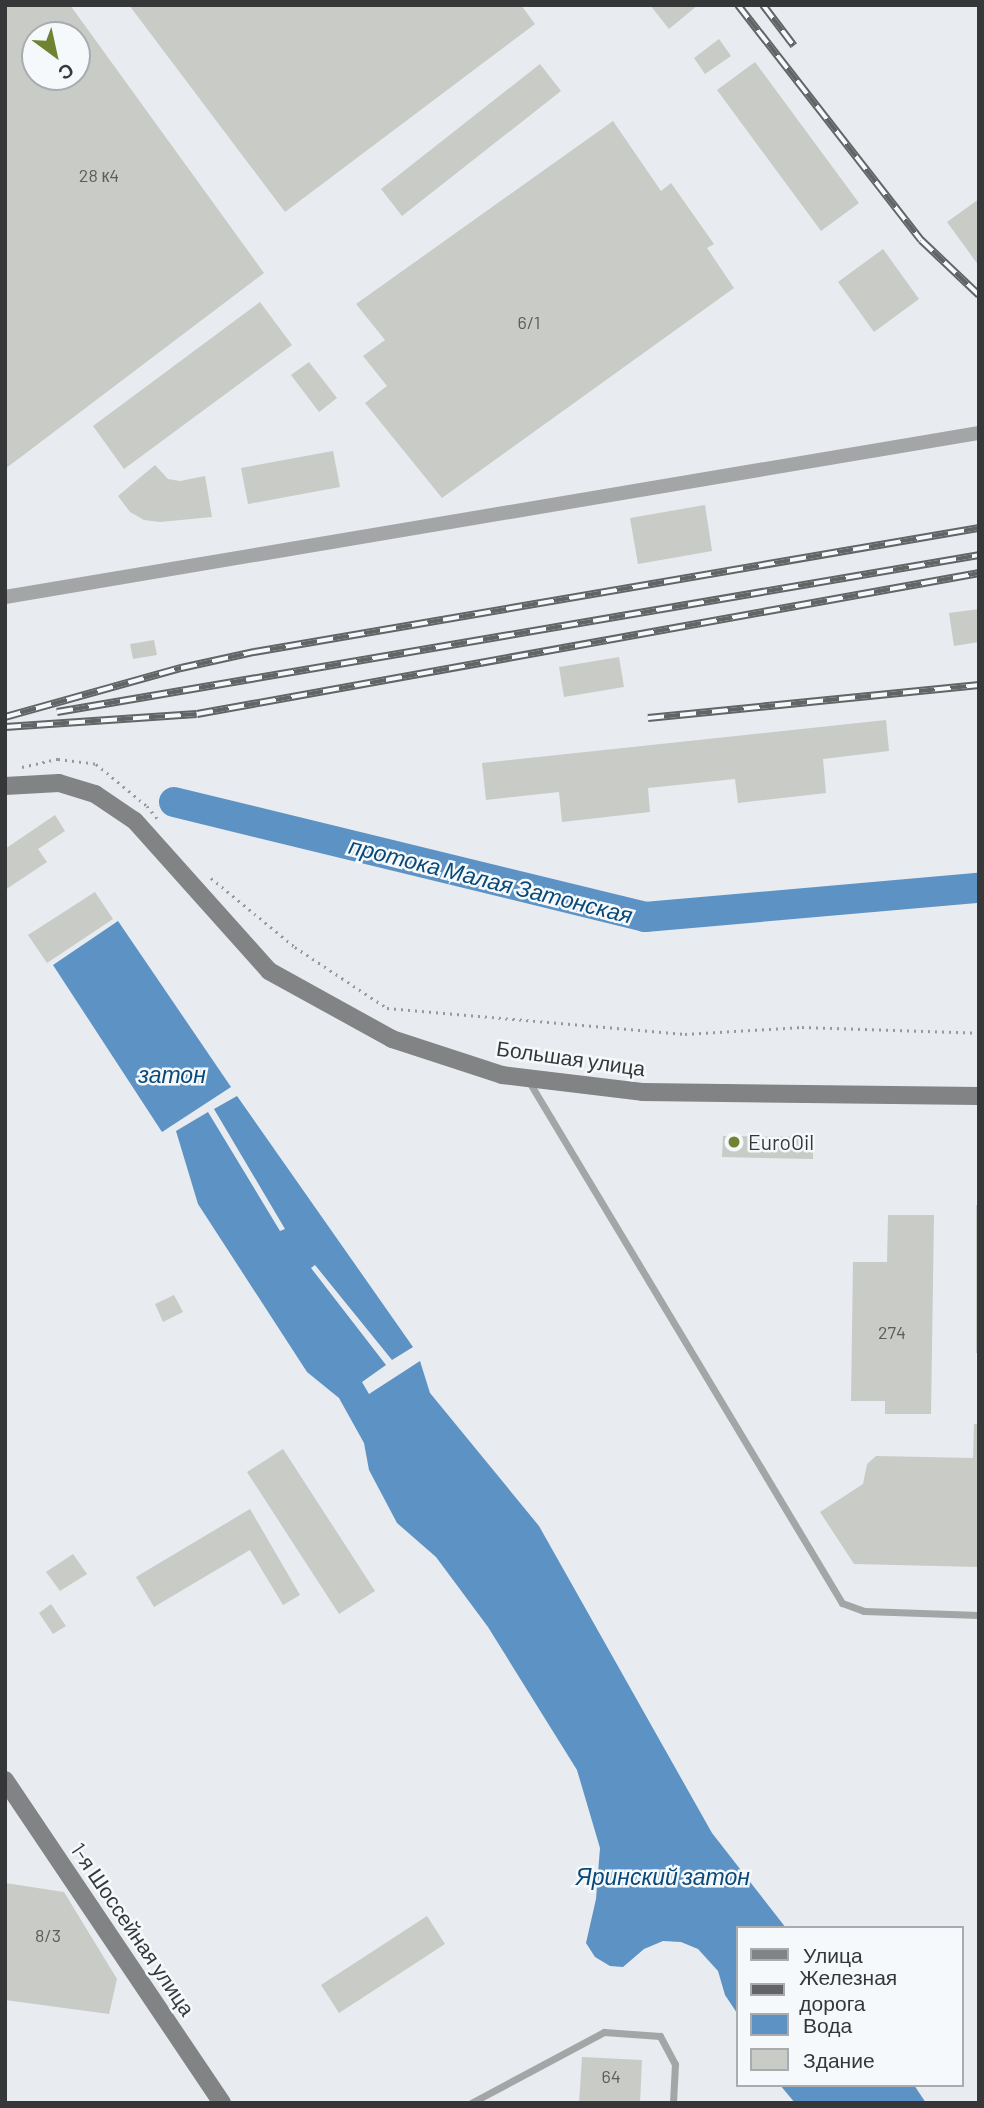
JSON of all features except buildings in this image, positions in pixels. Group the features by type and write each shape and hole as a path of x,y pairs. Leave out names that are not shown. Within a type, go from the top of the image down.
{"main road":[{"name":"Большая улица","path":"5,786 59,783 95,794 135,821 269,971 391,1038 502,1075 642,1092 979,1096"},
{"name":"1-я Шоссейная улица","path":"5,1780 222,2103"}],"street":[{"path":"5,597 979,433"}],"lane":[{"path":"526,1078 842,1603 864,1611 979,1615"},
{"path":"471,2103 604,2032 660,2036 675,2064 673,2103"}],"path":[{"path":"19,768 58,759 96,764 147,806 165,828"},
{"path":"201,870 295,947 387,1008 685,1034 802,1027 979,1033"}],"water":[{"name":"затон","path":"118,921 231,1087 162,1132 53,965"},
{"name":"Яринский затон","path":"237,1096 413,1347 392,1360 315,1265 311,1268 386,1365 362,1382 369,1394 420,1361 430,1393 539,1526 712,1833 784,1926 736,1926 736,2012 725,1995 718,1971 698,1949 681,1942 663,1941 644,1949 623,1967 610,1966 595,1957 586,1943 596,1899 600,1848 577,1770 488,1627 436,1557 397,1523 369,1470 364,1443 339,1398 307,1372 198,1204 176,1131 208,1112 280,1231 285,1229 214,1109"},
{"path":"782,2087 915,2087 926,2103 795,2103"}],"waterway":[{"name":"протока Малая Затонская","path":"174,802 645,917 979,888"}],"railway":[{"path":"738,5 921,240 979,295"},
{"path":"763,5 794,46"},
{"path":"5,717 181,668 254,652 979,528"},
{"path":"57,712 979,555"},
{"path":"5,727 197,714 979,573"},
{"path":"648,718 979,685"}],"place":[{"name":"EuroOil","path":"734,1142"}]}
